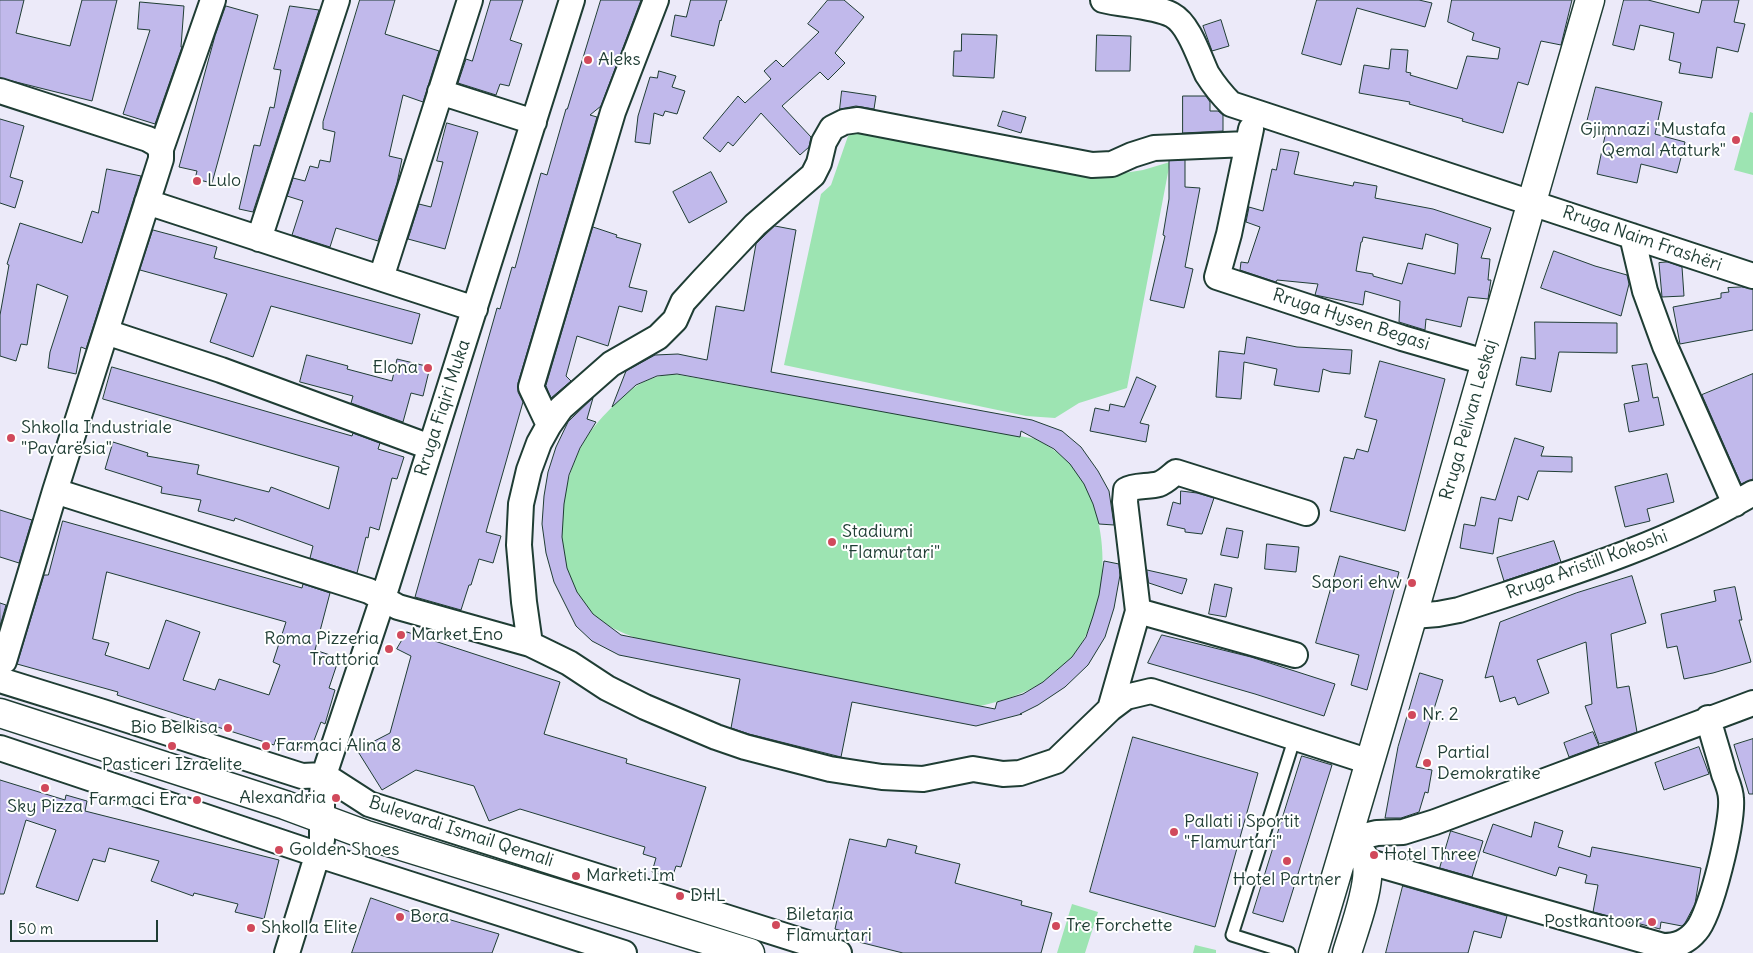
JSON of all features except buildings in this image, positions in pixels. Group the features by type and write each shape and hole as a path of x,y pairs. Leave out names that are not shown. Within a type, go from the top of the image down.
{"main road":[{"name":"Rruga Pelivan Leskaj","path":"1313,953 1413,616 1530,202 1590,0"},
{"name":"Bulevardi Ismail Qemali","path":"0,713 322,818 366,835 750,953"},
{"path":"1347,840 1359,850 1366,861 1367,872 1366,885 1347,953"}],"street":[{"path":"213,0 161,149 162,159 55,491 2,671 103,712 302,776 324,775"},
{"path":"259,239 337,0"},
{"path":"381,278 470,0"},
{"name":"Rruga Fiqiri Muka","path":"287,953 319,855 322,840 324,775 383,598 572,0"},
{"path":"549,425 531,387 613,112 656,0"},
{"name":"Rruga Naim Frashëri","path":"1103,0 1159,10 1172,15 1182,23 1208,75 1219,92 1231,104 1753,276"},
{"path":"0,90 148,139 161,149"},
{"path":"440,92 534,122"},
{"path":"530,644 519,545 521,504 529,470 539,443 549,425 561,408 611,364 658,337 675,320 683,302 703,280 756,225 813,175 819,163 824,142 832,128 844,122 858,120 1092,165 1112,164 1154,148 1247,144 1256,113"},
{"name":"Rruga Hysen Begasi","path":"1247,144 1234,217 1217,276 1402,338 1485,362"},
{"path":"147,202 475,309"},
{"path":"1632,236 1645,291 1665,346 1744,498"},
{"path":"106,332 221,370 430,447"},
{"path":"1110,709 1138,610 1125,502 1126,490 1130,487 1161,484 1176,472 1306,513"},
{"path":"55,491 360,588 398,607 530,644 569,663 607,688 716,737 745,747 830,769 882,777 923,779 973,769 1003,774 1020,773 1056,761 1110,709 1126,697 1151,691 1295,736 1370,762"},
{"name":"Rruga Aristill Kokoshi","path":"1413,616 1459,610 1611,558 1666,537 1744,498"},
{"path":"1138,610 1295,655"},
{"path":"1347,840 1377,833 1403,832 1435,822 1708,718 1753,703"},
{"path":"1366,861 1674,950 1675,946 1686,941 1697,930 1705,917 1732,814 1731,797 1708,718"},
{"path":"0,748 319,855 624,953"},
{"name":"Bulevardi Ismail Qemali","path":"324,775 369,804 839,953"}],"lane":[{"path":"1289,953 1232,935 1295,736"}],"green space":[{"path":"1750,112 1753,113 1753,175 1734,170"},
{"path":"862,130 1118,174 1143,170 1170,162 1127,388 1079,403 1055,418 1026,416 784,365 821,194 831,185 848,136"},
{"name":"Stadiumi \"Flamurtari\"","path":"674,374 1036,439 1058,453 1070,463 1084,483 1094,507 1100,532 1103,559 1101,586 1095,612 1086,635 1073,656 1053,675 1031,689 1006,699 980,706 636,638 603,622 593,614 579,597 570,578 564,557 562,512 572,469 580,449 590,432 619,400 647,380"},
{"path":"1072,904 1098,912 1085,953 1057,953"},
{"path":"1195,945 1216,950 1216,953 1193,953"}],"place":[{"name":"Aleks","path":"588,60"},
{"name":"Gjimnazi \"Mustafa Qemal Ataturk\"","path":"1736,140"},
{"name":"Lulo","path":"197,181"},
{"name":"Elona","path":"428,368"},
{"name":"Shkolla Industriale \"Pavarësia\"","path":"11,438"},
{"name":"Stadiumi \"Flamurtari\"","path":"832,542"},
{"name":"Sapori ehw","path":"1412,583"},
{"name":"Market Eno","path":"401,635"},
{"name":"Roma Pizzeria Trattoria","path":"389,649"},
{"name":"Nr. 2","path":"1412,715"},
{"name":"Bio Belkisa","path":"228,728"},
{"name":"Pasticeri Izraelite","path":"172,746"},
{"name":"Farmaci Alina 8","path":"266,746"},
{"name":"Partial Demokratike","path":"1427,763"},
{"name":"Sky Pizza","path":"45,788"},
{"name":"Alexandria","path":"336,798"},
{"name":"Farmaci Era","path":"197,800"},
{"name":"Pallati i Sportit \"Flamurtari\"","path":"1174,832"},
{"name":"Golden Shoes","path":"279,850"},
{"name":"Hotel Three","path":"1374,855"},
{"name":"Hotel Partner","path":"1287,861"},
{"name":"Marketi Im","path":"576,876"},
{"name":"DHL","path":"680,896"},
{"name":"Bora","path":"400,917"},
{"name":"Postkantoor","path":"1652,922"},
{"name":"Biletaria Flamurtari","path":"776,925"},
{"name":"Tre Forchette","path":"1056,926"},
{"name":"Shkolla Elite","path":"251,928"}]}
